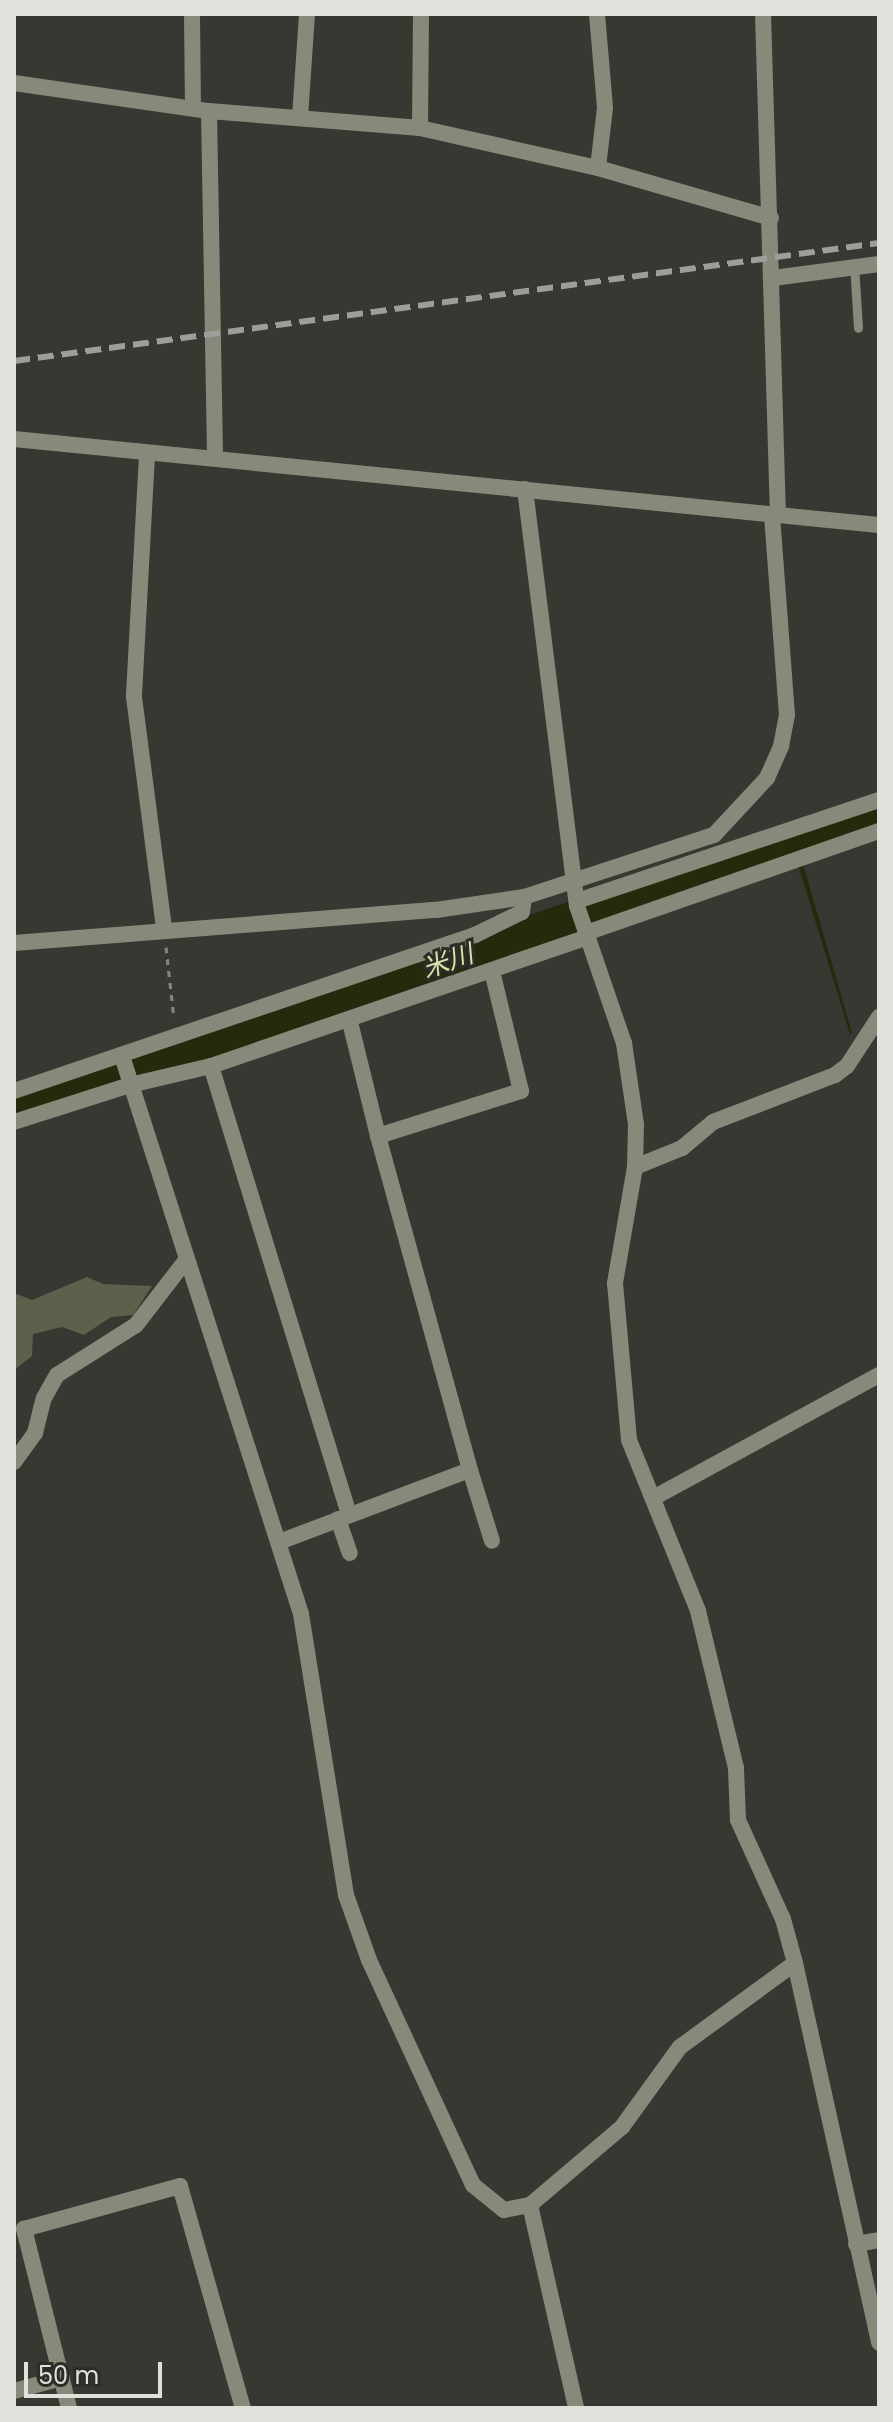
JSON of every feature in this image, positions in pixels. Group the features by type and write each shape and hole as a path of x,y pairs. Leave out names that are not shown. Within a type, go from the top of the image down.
{"street":[{"path":"192,14 201,109 215,458"},
{"path":"300,117 307,14"},
{"path":"420,128 421,14"},
{"path":"597,14 605,108 598,168"},
{"path":"14,943 436,910 524,897 575,884 714,835 767,778 781,746 787,715 775,515 773,278 763,14"},
{"path":"14,83 201,109 420,128 598,168 771,218"},
{"path":"773,278 854,264 879,264"},
{"path":"14,439 147,455 215,458 879,525"},
{"path":"147,455 134,697 164,929"},
{"path":"525,489 577,903 624,1043 636,1124 635,1167 615,1283 629,1440 655,1497 698,1611 736,1768 738,1820 783,1919 795,1963 879,2343"},
{"path":"577,903 879,800"},
{"path":"14,1122 130,1085 211,1066 350,1022 492,971 586,932 879,831"},
{"path":"14,1091 475,935 522,912 524,897"},
{"path":"378,1136 521,1091 492,971"},
{"path":"635,1167 682,1148 713,1122 835,1075 847,1066 879,1017"},
{"path":"350,1022 378,1136 492,1541"},
{"path":"122,1056 301,1614 346,1895 369,1960 473,2185 504,2210 530,2205 622,2127 680,2047 795,1963"},
{"path":"211,1066 343,1517 350,1553"},
{"path":"14,1462 35,1433 44,1398 57,1375 136,1325 186,1260"},
{"path":"655,1497 879,1375"},
{"path":"279,1542 470,1470"},
{"path":"69,2408 24,2229 180,2186 243,2408"},
{"path":"530,2205 576,2408"},
{"path":"856,2244 879,2240"},
{"path":"14,2391 62,2378"}],"lane":[{"path":"854,264 858,328"}],"path":[{"path":"164,929 176,1035"}],"shaded area":[{"path":"803,864 852,1033 850,1034 798,865"},
{"path":"87,1277 103,1284 152,1286 133,1315 111,1317 84,1335 62,1327 33,1334 32,1356 14,1370 14,1293 32,1300"}],"waterway":[{"name":"米川","path":"14,1102 312,1008 879,813"}],"railway":[{"path":"14,361 879,243"}]}
